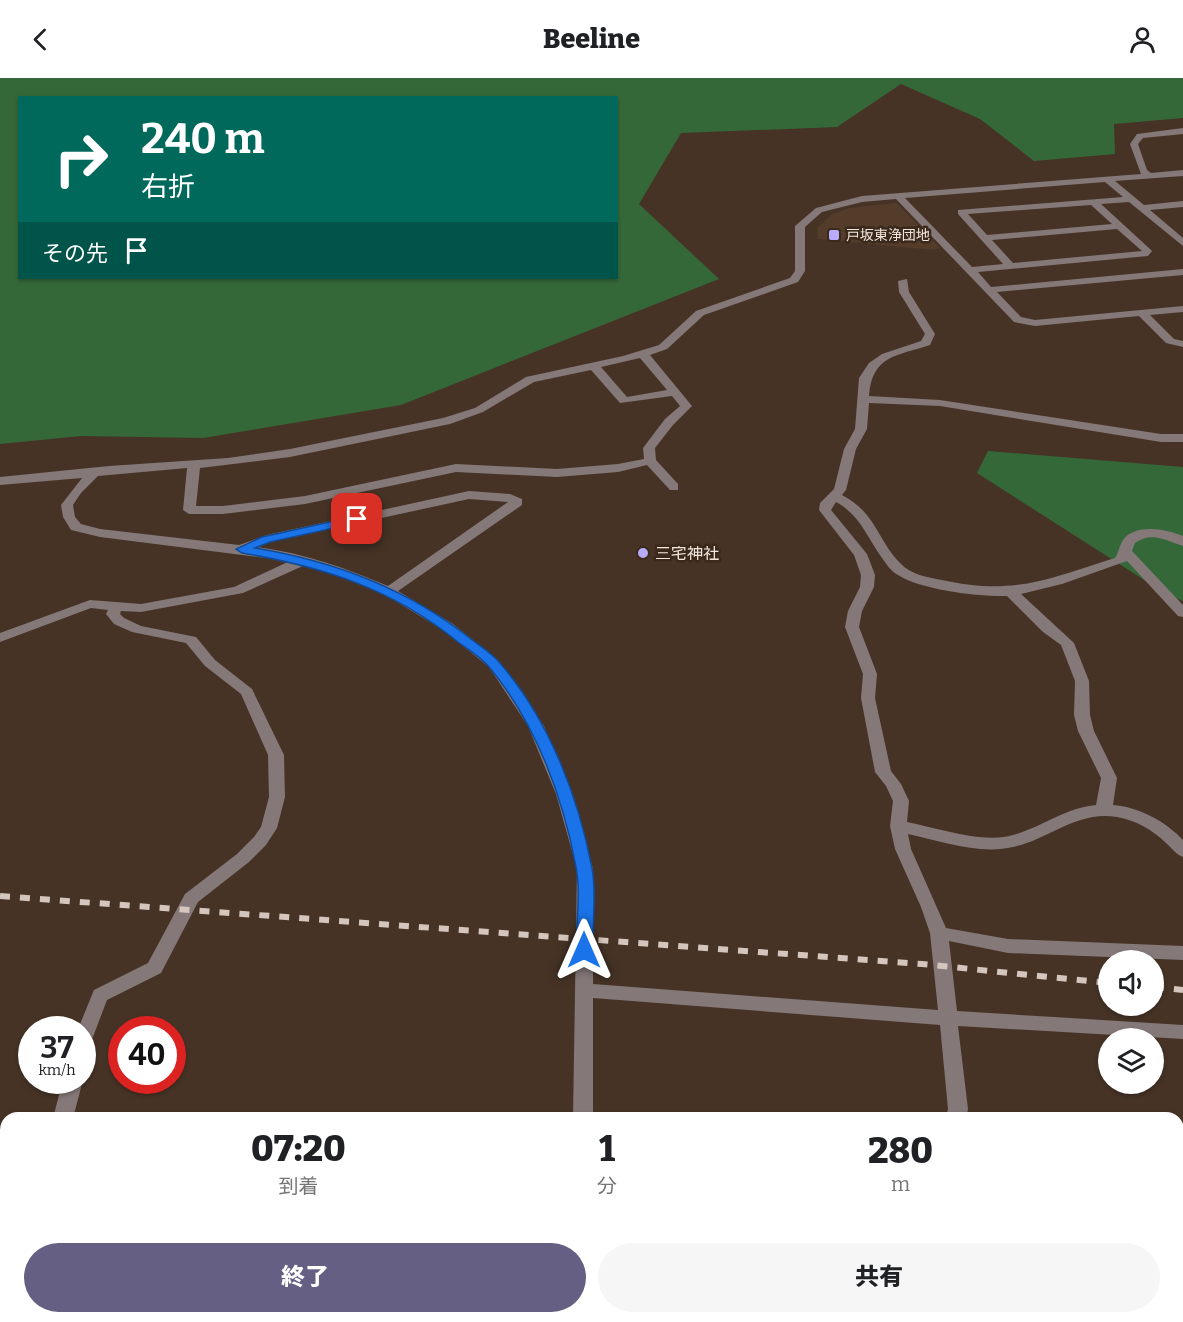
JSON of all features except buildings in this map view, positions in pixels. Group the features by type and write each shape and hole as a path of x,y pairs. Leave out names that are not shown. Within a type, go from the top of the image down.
{"street":[{"path":"1148,176 1143,171 1134,144 1140,136 1183,130"},
{"path":"0,481 290,453 446,422 479,410 530,379 643,354 663,347 700,313 723,303 776,288 794,280 800,271 800,226 808,217 835,204 898,196 1183,173"},
{"path":"1107,179 1181,239"},
{"path":"898,196 1018,320 1035,323 1183,309"},
{"path":"1011,267 961,212 1130,199"},
{"path":"970,270 1145,254 1147,251 1093,202"},
{"path":"1142,208 1183,204"},
{"path":"984,238 1120,226"},
{"path":"988,290 1183,272"},
{"path":"903,282 904,292 930,334 926,343 886,356 873,365 864,378 861,429 850,449 845,476 835,496 825,506 825,510 860,554 868,575 867,586 855,611 852,627 870,674 868,698 883,772 893,784 901,801 898,826 903,849 930,907 939,933 957,1112"},
{"path":"1142,313 1170,341 1183,344"},
{"path":"643,354 686,406 669,422 649,448 650,461 674,487"},
{"path":"593,365 624,401 676,392"},
{"path":"862,399 940,404 1161,438 1183,438"},
{"path":"194,464 189,510 223,510 305,500 456,468 557,473 618,468 650,461"},
{"path":"94,473 76,491 67,505 69,517 76,527 100,533 242,549 304,560 389,591 448,627 494,664 536,726 564,794 585,869 583,1112"},
{"path":"242,549 267,539 469,495 510,498 518,502 389,591"},
{"path":"835,496 849,502 867,517 880,545 897,568 912,577 966,589 1010,591 1120,561 1129,540 1134,538 1165,532 1176,535 1183,542"},
{"path":"1125,551 1183,613"},
{"path":"0,638 90,604 141,608 238,590 304,560"},
{"path":"1010,591 1048,629 1067,643 1082,681 1082,715 1086,731 1109,778 1104,808"},
{"path":"92,1016 100,995 154,968 191,898 243,858 260,841 268,828 277,796 276,755 247,692 215,668 191,640 136,629 118,621 112,614 116,606"},
{"path":"898,826 974,840 1010,842 1073,815 1104,808 1144,818 1170,835 1183,851"},
{"path":"939,933 1008,946 1183,953"},
{"path":"584,990 1183,1032"},
{"path":"65,1112 69,1094"}],"shaded area":[{"path":"897,203 940,248 933,250 818,239 817,228 831,215 849,208"}],"green space":[{"path":"0,78 1183,78 1183,118 1114,124 1115,154 1034,161 980,119 901,84 837,127 681,133 639,204 719,279 401,405 203,438 81,436 0,444"},
{"path":"988,451 1183,467 1183,601 1163,592 977,473"}],"railway":[{"path":"0,896 922,964 1098,982"},
{"path":"1164,988 1183,990"}],"place":[{"name":"戸坂東浄団地","path":"834,235"},
{"name":"三宅神社","path":"643,553"}],"route":[{"path":"357,519 267,539 242,549 304,560 349,574 389,591 448,627 494,664 536,726 564,794 585,869 584,950"}]}
